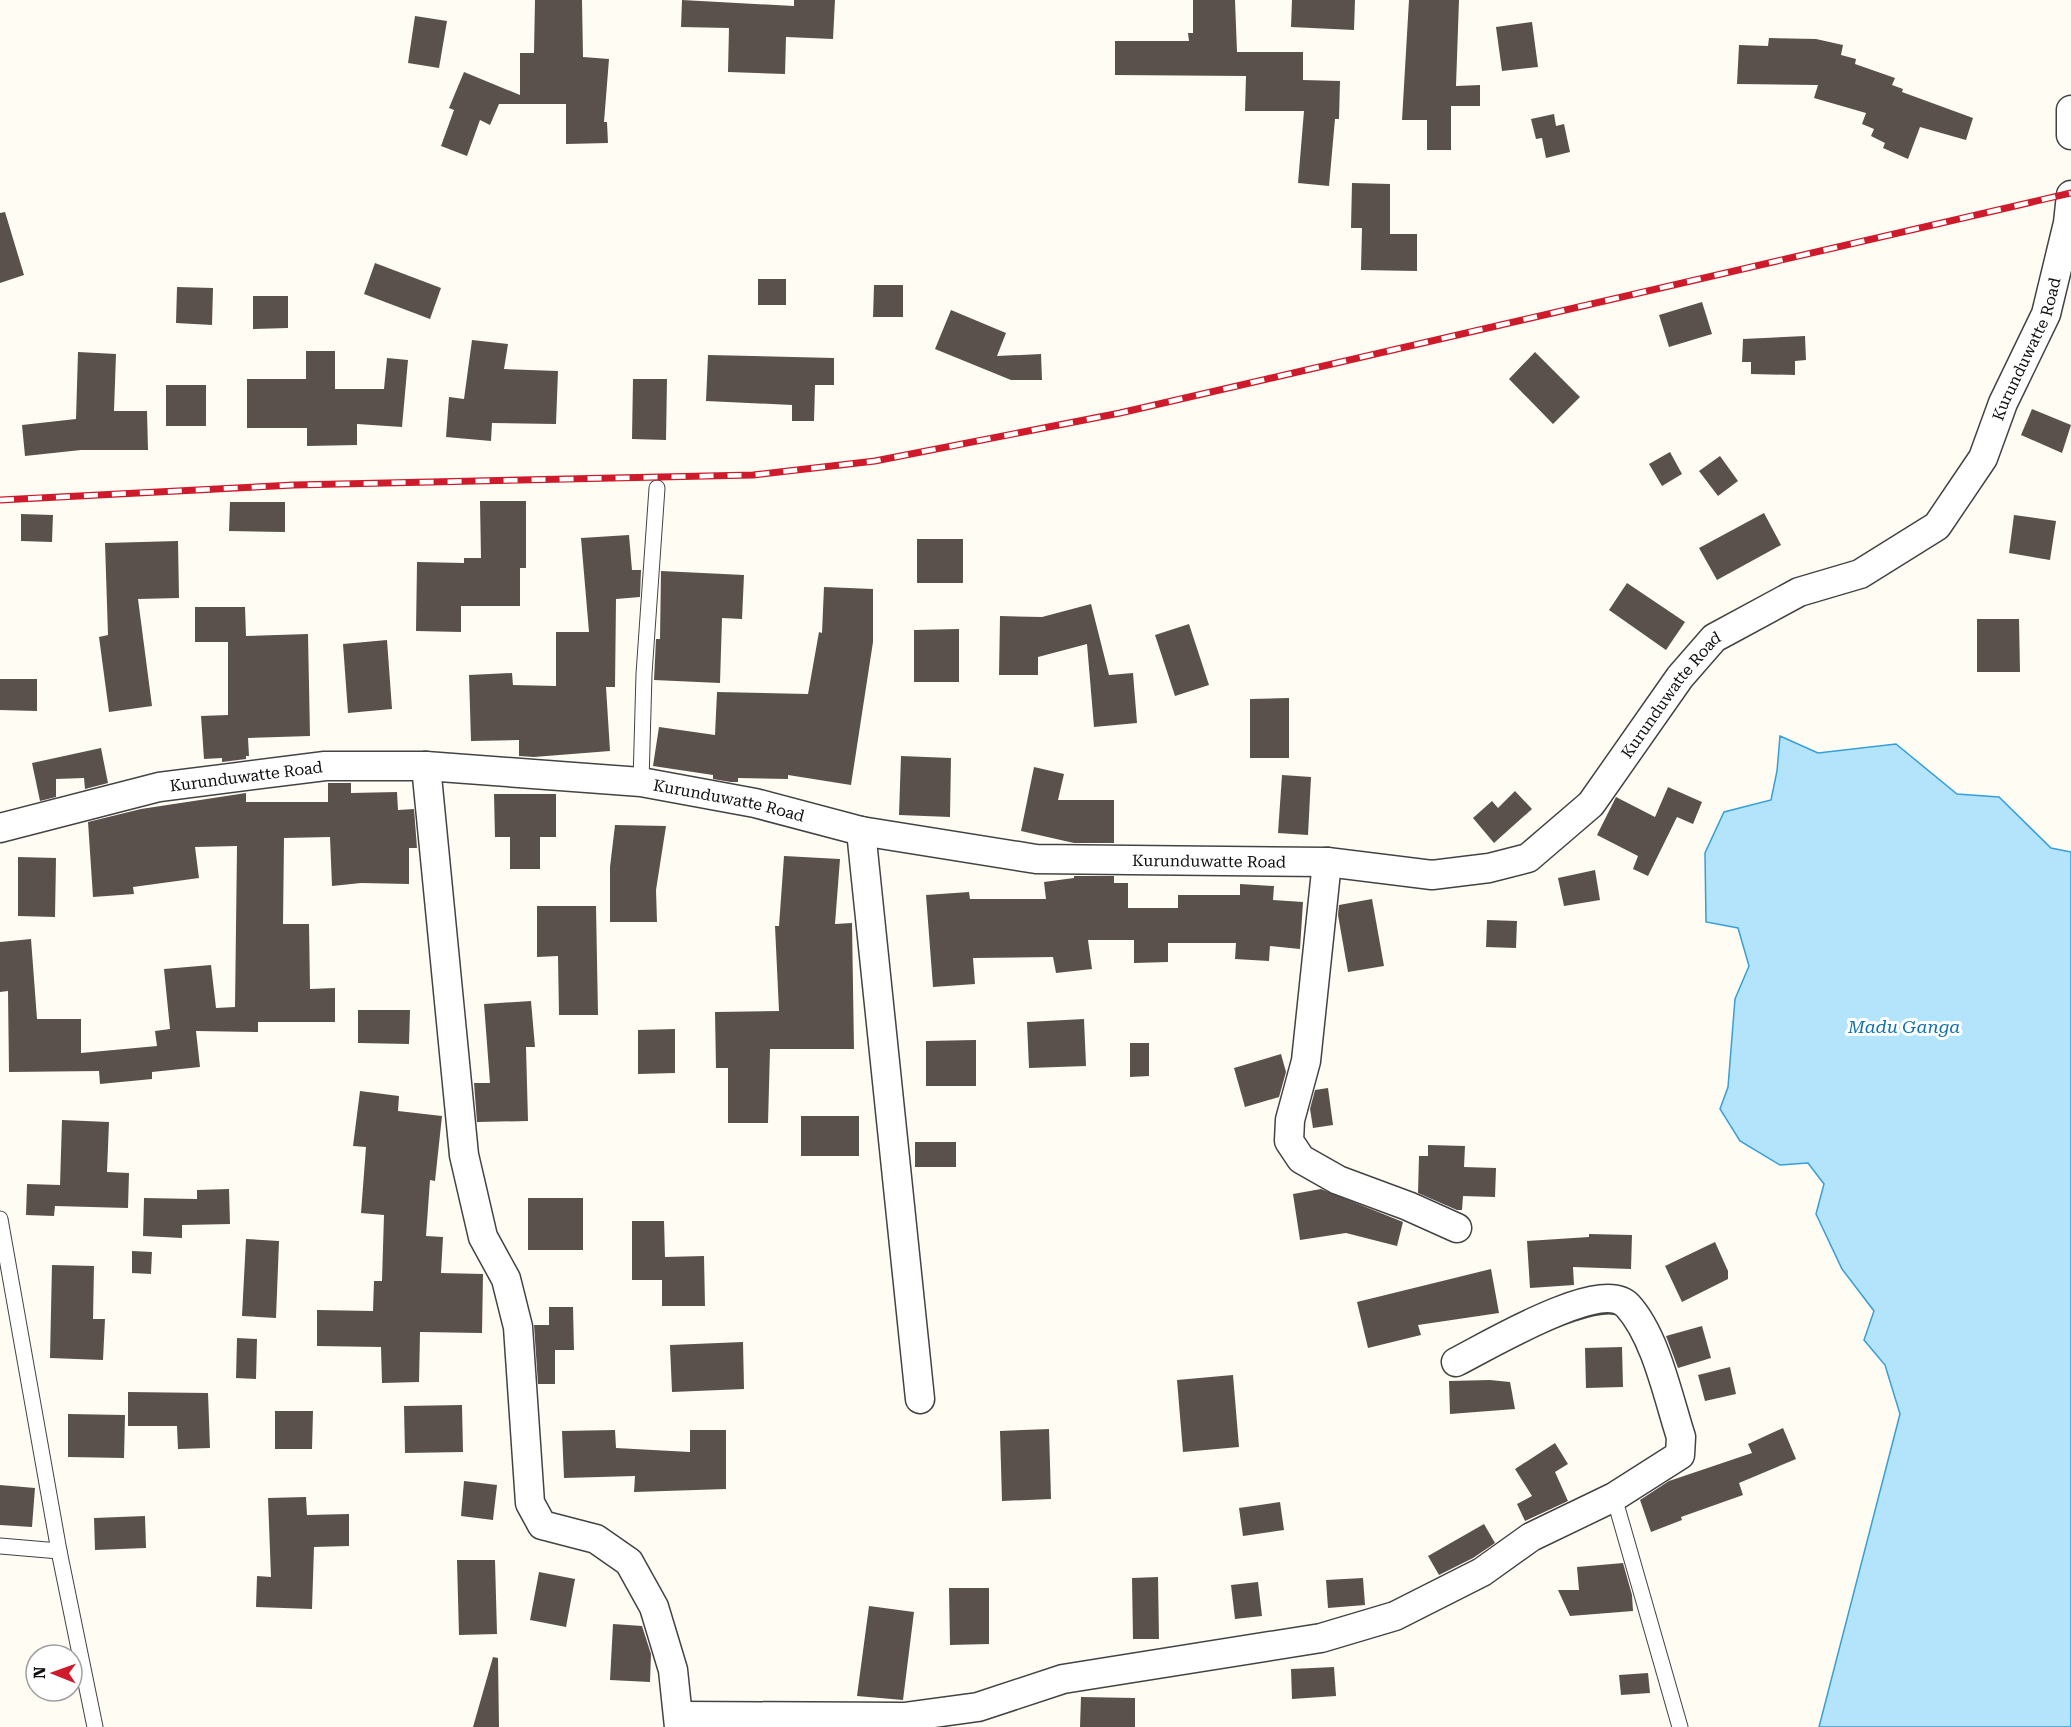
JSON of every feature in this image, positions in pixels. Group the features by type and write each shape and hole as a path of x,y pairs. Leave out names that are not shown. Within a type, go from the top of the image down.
{"street":[{"path":"2071,110 2071,135"},
{"name":"Kurunduwatte Road","path":"0,828 159,787 325,766 426,766 641,782 754,803 861,831 1036,860 1327,862 1432,875 1489,868 1528,858 1591,804 1680,677 1714,638 1799,592 1860,574 1937,526 1983,458 2003,403 2046,314 2070,223 2071,195"},
{"path":"426,766 464,1155 483,1237 506,1279 518,1327 530,1503 542,1526 596,1539 629,1562 654,1607 673,1670 679,1722 904,1717 978,1707 1063,1679 1321,1638 1395,1616 1482,1572 1531,1537 1614,1497 1680,1455 1681,1437 1645,1330 1627,1304 1614,1298 1602,1297 1565,1308 1456,1362"},
{"path":"861,831 920,1399"},
{"path":"1327,862 1306,1061 1290,1120 1289,1141 1301,1158 1338,1180 1408,1206 1457,1228"}],"lane":[{"path":"641,782 644,674 657,488"},
{"path":"0,1219 59,1551 95,1727"},
{"path":"1614,1497 1680,1727"},
{"path":"0,1546 59,1551"}],"water":[{"name":"Madu Ganga","path":"1780,736 1818,753 1896,744 1957,794 1999,797 2051,848 2071,852 2071,1727 1819,1727 1900,1414 1885,1365 1864,1340 1874,1311 1842,1269 1816,1214 1824,1184 1808,1163 1780,1165 1740,1141 1720,1109 1728,1087 1735,999 1749,966 1738,928 1706,922 1705,853 1724,812 1771,800 1777,771"}],"building":[{"path":"535,0 582,0 583,57 609,59 604,122 607,122 608,143 566,144 566,104 499,104 490,125 480,120 467,156 441,146 454,110 449,108 464,72 520,95 520,53 534,53"},
{"path":"682,0 794,6 794,0 835,0 833,39 786,37 785,74 728,72 729,28 681,27"},
{"path":"1193,0 1235,0 1237,52 1303,52 1303,80 1340,81 1339,119 1335,119 1329,186 1298,183 1304,111 1245,111 1246,76 1115,75 1115,41 1189,41 1188,33 1193,33"},
{"path":"1292,0 1355,0 1354,30 1291,27"},
{"path":"1409,0 1459,0 1456,86 1480,85 1480,106 1451,106 1451,150 1427,150 1427,120 1402,120"},
{"path":"415,16 447,21 439,68 408,63"},
{"path":"1532,22 1538,67 1502,71 1496,27"},
{"path":"1769,38 1816,39 1843,45 1841,55 1856,59 1855,64 1895,78 1892,85 1903,89 1902,92 1973,118 1966,140 1920,127 1908,159 1883,148 1885,143 1871,136 1874,129 1862,124 1866,113 1814,98 1818,85 1737,84 1739,45 1768,46"},
{"path":"1554,114 1556,126 1564,124 1570,152 1546,158 1542,138 1536,139 1531,119"},
{"path":"1352,183 1390,184 1390,234 1417,234 1417,271 1361,270 1362,228 1351,228"},
{"path":"5,212 24,275 0,283 0,213"},
{"path":"375,263 441,288 430,319 364,294"},
{"path":"758,279 786,279 786,305 758,305"},
{"path":"874,285 903,285 903,317 873,317"},
{"path":"177,287 213,288 212,325 176,323"},
{"path":"253,296 288,296 288,328 253,329"},
{"path":"1702,302 1712,334 1669,347 1659,315"},
{"path":"951,310 1006,333 997,356 1041,354 1042,380 1011,380 935,349"},
{"path":"1805,336 1806,360 1795,361 1795,375 1751,374 1751,362 1742,362 1743,339"},
{"path":"472,340 508,344 504,369 558,371 556,424 492,423 491,441 446,437 449,397 464,399"},
{"path":"306,351 335,351 335,389 384,389 387,358 408,360 402,427 357,424 357,445 307,446 307,428 247,428 247,379 306,379"},
{"path":"78,352 116,354 114,411 147,411 148,450 81,450 25,456 22,425 76,419"},
{"path":"1535,352 1580,397 1553,424 1509,379"},
{"path":"708,355 834,358 834,385 815,385 814,421 792,421 792,405 706,401"},
{"path":"633,379 667,379 666,440 632,439"},
{"path":"166,385 206,385 206,426 166,426"},
{"path":"2032,409 2071,425 2062,453 2021,435"},
{"path":"1670,452 1682,474 1662,486 1649,464"},
{"path":"1720,456 1738,481 1718,496 1699,471"},
{"path":"480,501 526,501 526,568 520,568 520,606 461,606 461,632 416,631 417,562 464,563 464,558 481,558"},
{"path":"230,502 285,502 285,532 229,531"},
{"path":"1764,513 1781,545 1717,580 1699,548"},
{"path":"21,514 53,515 52,542 21,541"},
{"path":"2014,515 2056,521 2050,560 2009,553"},
{"path":"629,535 632,570 641,570 640,597 616,599 615,687 606,687 610,751 534,757 519,756 519,740 471,741 469,675 512,673 513,685 556,686 556,632 589,632 581,538"},
{"path":"917,539 963,539 963,583 917,583"},
{"path":"178,541 179,598 138,599 152,706 109,712 99,637 108,635 105,543"},
{"path":"661,571 744,575 742,619 722,618 720,683 654,680 656,639 660,639"},
{"path":"1627,583 1685,622 1666,650 1609,610"},
{"path":"824,587 873,589 873,642 851,785 788,775 788,779 738,778 738,782 731,782 713,779 713,775 653,766 659,727 715,735 717,692 808,694 819,632 822,633"},
{"path":"1091,604 1109,675 1133,673 1137,723 1094,727 1087,644 1038,657 1038,675 999,675 1000,616 1042,617"},
{"path":"195,607 245,607 246,636 308,634 310,736 248,738 249,756 246,756 246,759 222,762 222,758 204,759 201,716 228,715 228,642 195,642"},
{"path":"1977,619 2019,619 2020,672 1977,672"},
{"path":"1189,624 1209,685 1175,696 1155,635"},
{"path":"959,629 959,682 914,682 914,630"},
{"path":"387,640 392,709 348,713 343,644"},
{"path":"0,679 37,679 37,711 0,710"},
{"path":"1289,698 1289,758 1250,758 1250,699"},
{"path":"101,748 108,783 85,789 84,778 56,779 56,797 40,801 32,763"},
{"path":"901,756 951,758 950,817 899,815"},
{"path":"1034,767 1064,774 1058,800 1114,800 1114,843 1074,843 1021,831"},
{"path":"1282,775 1311,777 1308,835 1278,833"},
{"path":"328,783 351,783 351,793 397,792 398,810 414,809 417,848 409,848 409,884 361,883 332,886 330,837 284,838 283,924 309,924 310,989 335,988 335,1022 258,1022 258,1032 196,1031 200,1067 152,1072 152,1079 100,1084 99,1071 9,1072 8,991 0,992 0,942 31,939 37,1019 81,1019 81,1053 157,1046 155,1031 170,1029 164,969 211,965 216,1008 235,1007 237,846 195,847 199,878 133,887 134,894 93,897 88,822 141,809 246,793 246,802 328,802"},
{"path":"1668,787 1702,802 1693,824 1677,817 1648,876 1633,869 1638,856 1597,835 1616,797 1655,817"},
{"path":"1515,791 1532,809 1494,843 1473,818 1492,801 1498,808"},
{"path":"494,794 556,794 556,837 540,837 540,869 510,869 510,837 495,837"},
{"path":"615,825 666,826 656,890 657,922 610,922 610,867"},
{"path":"784,856 840,859 835,924 852,923 854,1049 770,1049 768,1123 728,1123 728,1068 716,1068 715,1012 779,1011 775,926 779,926"},
{"path":"18,857 56,858 55,917 18,916"},
{"path":"1595,870 1600,900 1564,906 1558,878"},
{"path":"1074,876 1114,876 1114,883 1128,883 1128,908 1178,908 1178,895 1240,895 1240,884 1274,886 1273,900 1303,902 1300,949 1270,946 1269,961 1235,959 1236,943 1168,943 1168,962 1134,963 1134,940 1088,940 1092,969 1056,973 1053,957 973,958 975,984 933,987 926,895 969,892 970,899 1046,899 1044,882 1074,878"},
{"path":"1372,899 1384,966 1348,972 1338,915 1339,905"},
{"path":"537,906 596,906 598,1015 559,1015 558,956 537,957"},
{"path":"1487,920 1517,921 1516,948 1486,947"},
{"path":"531,1001 535,1047 526,1047 528,1121 477,1122 474,1083 490,1083 484,1004"},
{"path":"358,1010 410,1010 409,1044 358,1043"},
{"path":"1084,1019 1086,1066 1029,1068 1027,1022"},
{"path":"675,1029 675,1073 638,1074 638,1030"},
{"path":"976,1040 976,1086 926,1086 926,1041"},
{"path":"1130,1043 1149,1043 1149,1076 1130,1077"},
{"path":"1281,1054 1286,1072 1279,1097 1245,1107 1234,1068"},
{"path":"1328,1088 1333,1125 1313,1128 1310,1109 1315,1090"},
{"path":"360,1091 399,1096 398,1111 442,1116 435,1181 430,1180 426,1236 443,1237 441,1273 483,1274 482,1333 420,1332 419,1382 382,1383 381,1347 317,1346 317,1310 373,1311 374,1281 382,1281 384,1215 361,1213 366,1147 353,1146"},
{"path":"801,1116 859,1116 859,1156 801,1156"},
{"path":"62,1120 109,1122 107,1172 129,1173 128,1208 55,1206 54,1216 26,1215 27,1184 60,1185"},
{"path":"915,1142 956,1142 956,1167 915,1167"},
{"path":"1428,1145 1465,1146 1464,1167 1496,1168 1495,1197 1463,1196 1462,1210 1457,1210 1418,1193 1419,1156 1428,1156"},
{"path":"229,1189 230,1224 182,1225 182,1238 143,1236 144,1198 197,1199 197,1190"},
{"path":"1321,1189 1403,1222 1397,1246 1346,1233 1300,1240 1293,1194"},
{"path":"528,1198 583,1198 583,1250 528,1250"},
{"path":"632,1221 664,1221 665,1257 704,1256 705,1306 662,1306 662,1280 632,1280"},
{"path":"1589,1234 1632,1235 1631,1269 1573,1267 1574,1285 1530,1288 1527,1241 1589,1237"},
{"path":"246,1239 279,1241 276,1318 242,1316"},
{"path":"1715,1242 1728,1271 1728,1279 1682,1302 1665,1266"},
{"path":"132,1251 152,1252 151,1274 132,1273"},
{"path":"52,1265 94,1266 93,1319 105,1319 103,1360 50,1358"},
{"path":"1491,1269 1499,1313 1418,1325 1421,1335 1368,1348 1357,1302"},
{"path":"549,1307 573,1307 574,1350 555,1350 555,1384 538,1384 534,1325 549,1325"},
{"path":"1702,1326 1711,1358 1678,1368 1666,1336"},
{"path":"237,1338 257,1339 256,1379 236,1378"},
{"path":"743,1342 744,1389 672,1392 670,1345"},
{"path":"1622,1347 1623,1387 1586,1388 1585,1348"},
{"path":"1730,1367 1736,1394 1705,1401 1698,1375"},
{"path":"1233,1375 1239,1447 1183,1452 1177,1380"},
{"path":"1449,1381 1510,1382 1515,1409 1450,1414"},
{"path":"128,1392 208,1393 210,1448 178,1449 177,1426 128,1426"},
{"path":"462,1405 463,1452 405,1453 404,1406"},
{"path":"275,1411 313,1411 312,1449 275,1449"},
{"path":"68,1414 125,1415 124,1458 68,1457"},
{"path":"1783,1428 1796,1459 1739,1483 1743,1495 1681,1517 1682,1520 1651,1532 1640,1500 1669,1481 1752,1453 1748,1444"},
{"path":"1049,1429 1051,1499 1002,1501 1000,1431"},
{"path":"615,1430 616,1448 690,1452 690,1430 726,1430 726,1489 634,1492 635,1476 564,1478 562,1431"},
{"path":"1555,1443 1568,1464 1555,1472 1568,1501 1525,1521 1517,1504 1532,1496 1515,1469"},
{"path":"464,1481 497,1485 493,1520 461,1516"},
{"path":"0,1485 35,1488 32,1527 0,1525"},
{"path":"306,1497 307,1515 349,1514 349,1546 314,1547 312,1609 256,1607 257,1576 271,1577 268,1498"},
{"path":"1280,1502 1284,1530 1243,1536 1239,1508"},
{"path":"145,1516 146,1548 95,1550 94,1518"},
{"path":"1484,1524 1495,1543 1473,1558 1439,1575 1428,1556"},
{"path":"457,1560 495,1560 497,1634 459,1635"},
{"path":"1623,1563 1632,1595 1633,1611 1570,1616 1558,1590 1579,1590 1577,1567"},
{"path":"539,1572 575,1579 566,1627 530,1620"},
{"path":"1158,1577 1159,1639 1133,1639 1132,1578"},
{"path":"1363,1578 1365,1605 1328,1608 1326,1580"},
{"path":"1258,1582 1262,1616 1235,1619 1231,1585"},
{"path":"949,1588 989,1588 989,1644 950,1645"},
{"path":"869,1606 914,1612 903,1700 857,1696"},
{"path":"613,1624 642,1626 651,1654 650,1682 610,1680"},
{"path":"493,1657 498,1658 499,1727 473,1727"},
{"path":"1334,1667 1336,1696 1292,1699 1291,1669"},
{"path":"1648,1673 1650,1693 1621,1695 1619,1675"},
{"path":"1081,1697 1135,1698 1135,1727 1080,1727"}],"railway":[{"path":"0,500 294,485 753,475 875,461 1120,413 2071,193"}]}
